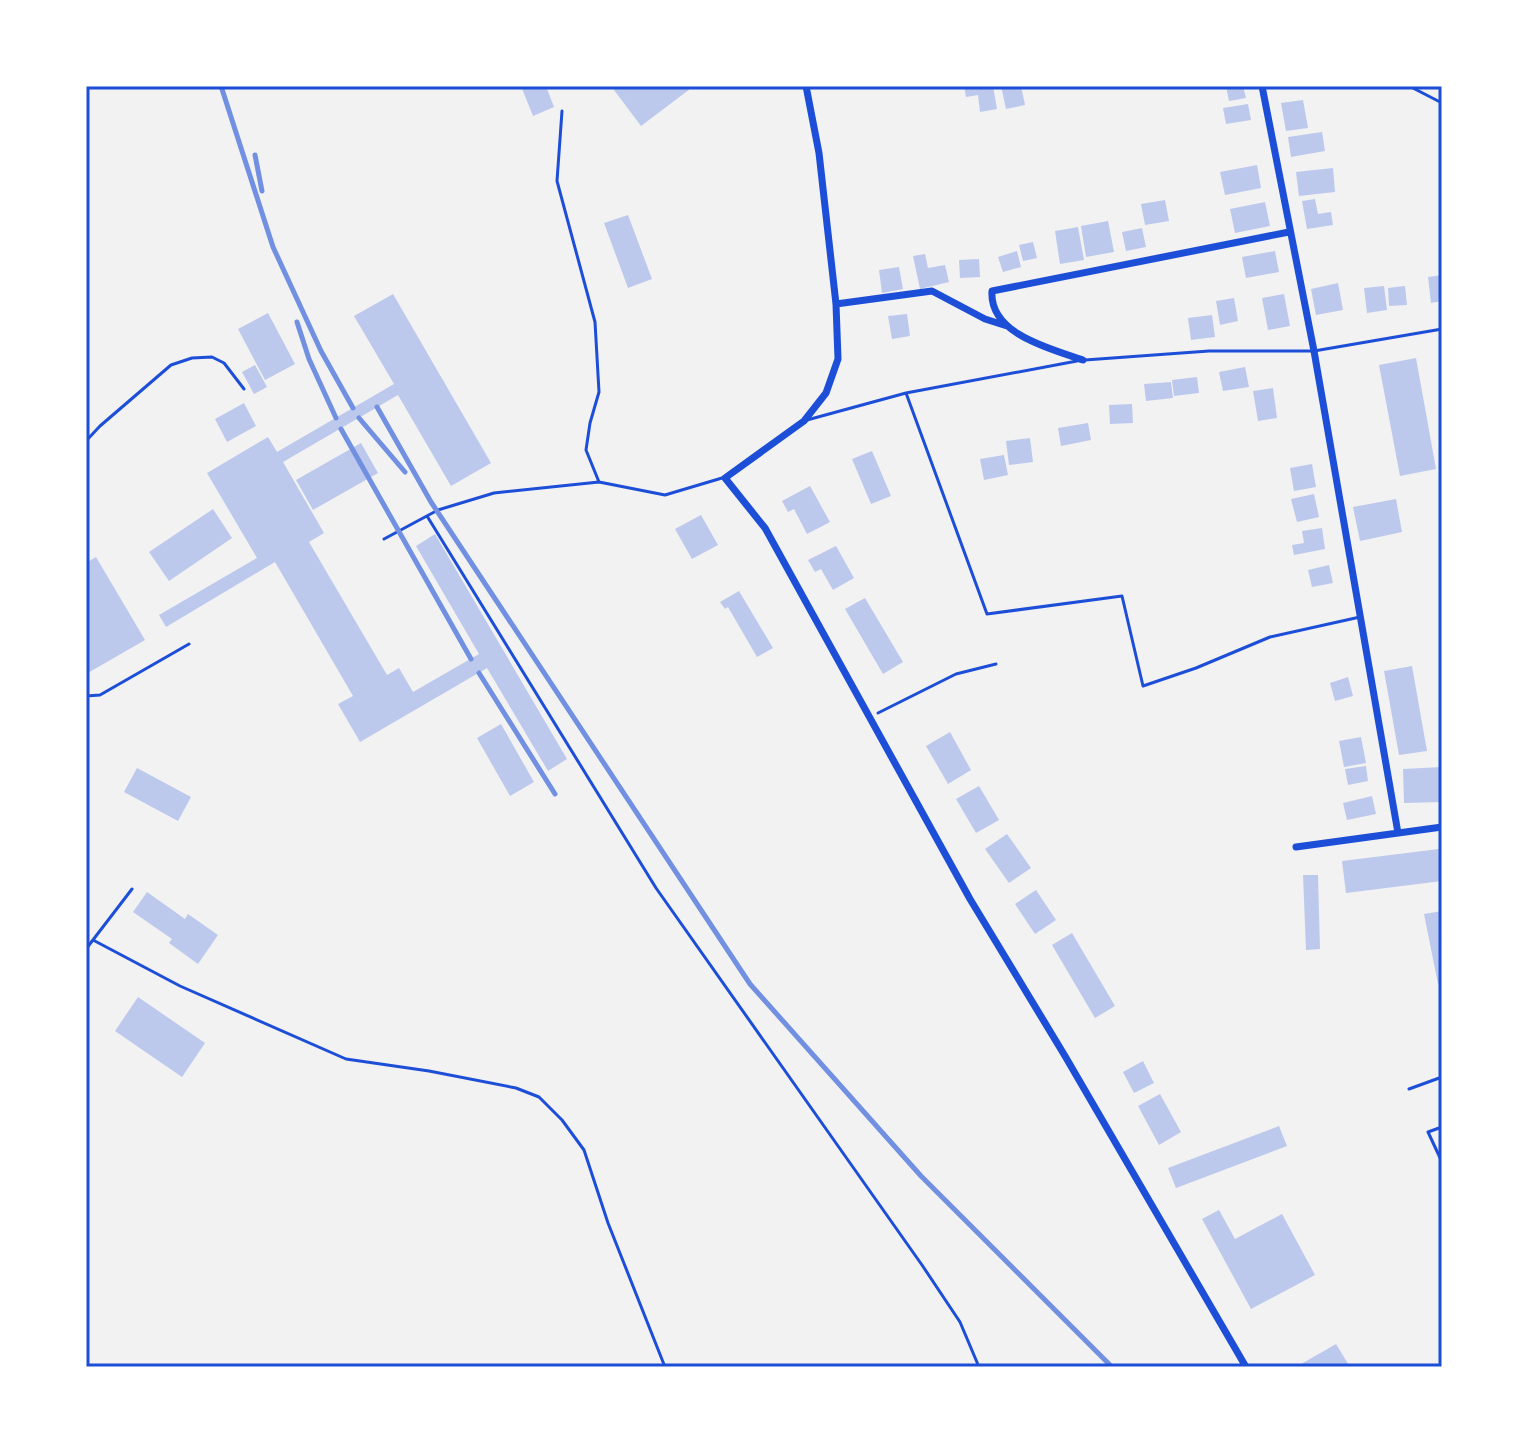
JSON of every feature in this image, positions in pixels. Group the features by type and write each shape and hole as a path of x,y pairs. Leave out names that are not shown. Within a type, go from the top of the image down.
{"street":[{"path":"806,86 819,153 836,304 838,359 826,393 804,421 725,478 765,528 970,899 1246,1367"},
{"path":"1262,86 1314,351 1398,833"},
{"path":"1083,360 1041,345 1002,321 992,300 992,291 1003,286 1289,232"},
{"path":"836,304 932,291 985,319 1013,328"},
{"path":"1296,847 1442,827"}],"lane":[{"path":"1409,86 1442,103"},
{"path":"562,111 557,181 595,322 599,392 586,450 599,482"},
{"path":"804,421 906,393 1083,360 1209,351 1314,351 1442,329"},
{"path":"86,441 171,365 192,358 212,357 224,363 244,389"},
{"path":"906,393 987,614 1122,596 1143,686 1270,637 1360,617"},
{"path":"384,539 427,516 494,493 599,482 665,495 725,478"},
{"path":"427,516 656,888 922,1265 960,1322 979,1367"},
{"path":"86,696 100,695 189,644"},
{"path":"86,949 132,889"},
{"path":"93,940 180,986 346,1059 501,1085 539,1097 562,1120 584,1150 608,1223 665,1367"},
{"path":"1409,1089 1442,1077"},
{"path":"1442,1127 1428,1132 1442,1162"}],"path":[{"path":"868,717 956,674 996,664"}],"building":[{"path":"521,86 546,86 554,107 533,116"},
{"path":"619,86 694,86 641,126 614,90"},
{"path":"964,86 993,86 997,109 980,112 978,95 966,97"},
{"path":"1001,86 1021,86 1025,105 1006,109"},
{"path":"1226,86 1243,86 1246,98 1229,101"},
{"path":"1303,100 1308,128 1286,131 1281,103"},
{"path":"1248,104 1251,120 1226,124 1223,108"},
{"path":"1322,132 1325,151 1291,157 1288,137"},
{"path":"1257,165 1261,188 1225,195 1220,172"},
{"path":"1333,168 1335,192 1299,196 1296,172"},
{"path":"1315,199 1318,214 1331,212 1333,225 1307,229 1302,201"},
{"path":"1165,200 1169,221 1145,225 1141,204"},
{"path":"1265,202 1270,226 1235,233 1230,209"},
{"path":"628,215 652,279 628,288 604,223"},
{"path":"1108,221 1114,252 1086,257 1081,226"},
{"path":"1078,227 1084,260 1060,264 1055,231"},
{"path":"1142,228 1146,247 1126,251 1122,232"},
{"path":"1033,242 1037,258 1023,261 1019,245"},
{"path":"1017,251 1021,267 1003,272 998,257"},
{"path":"1275,251 1279,272 1246,278 1242,257"},
{"path":"925,254 928,268 945,265 949,282 920,289 913,256"},
{"path":"979,259 980,277 960,278 959,260"},
{"path":"899,267 903,289 882,293 879,270"},
{"path":"1442,275 1442,301 1431,303 1428,277"},
{"path":"1338,283 1343,310 1316,315 1311,289"},
{"path":"1384,286 1387,310 1367,313 1364,288"},
{"path":"1405,286 1407,305 1389,306 1388,288"},
{"path":"393,294 491,463 451,486 398,395 283,462 324,533 309,542 387,675 399,668 413,692 479,654 416,546 435,534 567,759 548,771 487,668 360,742 338,704 353,696 275,562 166,627 159,615 257,558 207,473 268,437 277,452 394,384 354,316"},
{"path":"1284,294 1290,326 1268,330 1262,298"},
{"path":"1234,298 1238,321 1220,325 1216,301"},
{"path":"268,313 295,364 265,380 238,329"},
{"path":"907,314 910,336 892,339 888,316"},
{"path":"1212,315 1215,337 1191,340 1188,318"},
{"path":"1416,358 1436,469 1400,476 1379,365"},
{"path":"255,365 267,387 254,394 242,372"},
{"path":"1245,367 1249,387 1223,391 1219,372"},
{"path":"1197,377 1199,393 1174,396 1172,380"},
{"path":"1171,382 1173,398 1146,401 1144,384"},
{"path":"1273,388 1277,418 1258,421 1253,391"},
{"path":"244,403 256,426 227,442 215,419"},
{"path":"1132,404 1133,423 1110,424 1109,405"},
{"path":"1088,423 1091,440 1061,446 1058,428"},
{"path":"1030,438 1033,462 1009,465 1006,441"},
{"path":"361,443 378,473 313,510 296,480"},
{"path":"872,451 891,496 871,504 852,459"},
{"path":"1004,455 1008,475 984,480 980,459"},
{"path":"1312,464 1316,487 1294,491 1290,468"},
{"path":"810,486 830,522 807,534 794,509 788,512 782,501"},
{"path":"1314,494 1319,517 1297,522 1291,499"},
{"path":"1396,499 1402,532 1360,541 1353,507"},
{"path":"213,509 232,538 169,581 149,552"},
{"path":"701,515 718,545 692,559 675,529"},
{"path":"1322,528 1325,549 1294,555 1292,545 1304,543 1302,531"},
{"path":"836,546 854,578 833,590 821,569 815,572 808,560"},
{"path":"96,557 145,640 86,674 86,563"},
{"path":"1329,565 1333,583 1312,587 1308,570"},
{"path":"739,591 773,648 757,657 728,607 725,609 720,602"},
{"path":"865,598 903,662 883,674 845,609"},
{"path":"1412,666 1427,751 1399,755 1384,671"},
{"path":"1348,677 1353,696 1335,701 1330,683"},
{"path":"501,724 534,782 510,796 477,738"},
{"path":"950,732 971,770 948,784 926,746"},
{"path":"1361,737 1366,763 1344,767 1339,741"},
{"path":"1366,766 1368,781 1348,785 1345,769"},
{"path":"1442,767 1442,802 1404,803 1403,769"},
{"path":"137,768 191,797 178,821 124,792"},
{"path":"979,786 999,820 976,833 956,799"},
{"path":"1372,796 1376,814 1347,820 1343,803"},
{"path":"1007,834 1031,868 1009,883 985,849"},
{"path":"1439,849 1442,881 1346,893 1342,861"},
{"path":"1303,875 1318,875 1320,949 1306,950"},
{"path":"1036,890 1056,920 1035,934 1015,904"},
{"path":"147,892 185,919 188,914 218,935 198,964 169,943 172,939 133,912"},
{"path":"1442,911 1442,983 1438,984 1424,914"},
{"path":"1072,933 1115,1006 1095,1018 1052,945"},
{"path":"138,997 205,1043 182,1077 115,1031"},
{"path":"1143,1061 1154,1083 1134,1093 1123,1072"},
{"path":"1160,1094 1181,1132 1159,1145 1138,1106"},
{"path":"1279,1126 1287,1146 1176,1188 1168,1168"},
{"path":"1219,1210 1235,1239 1282,1214 1315,1275 1251,1309 1202,1219"},
{"path":"1336,1344 1350,1367 1296,1367"}],"railway":[{"path":"221,86 273,247 321,351 353,408"},
{"path":"255,155 262,191"},
{"path":"297,322 309,359 336,418"},
{"path":"377,407 431,502 750,984 921,1176 1112,1367"},
{"path":"359,418 405,472"},
{"path":"341,429 471,659"},
{"path":"479,673 555,794"}]}
